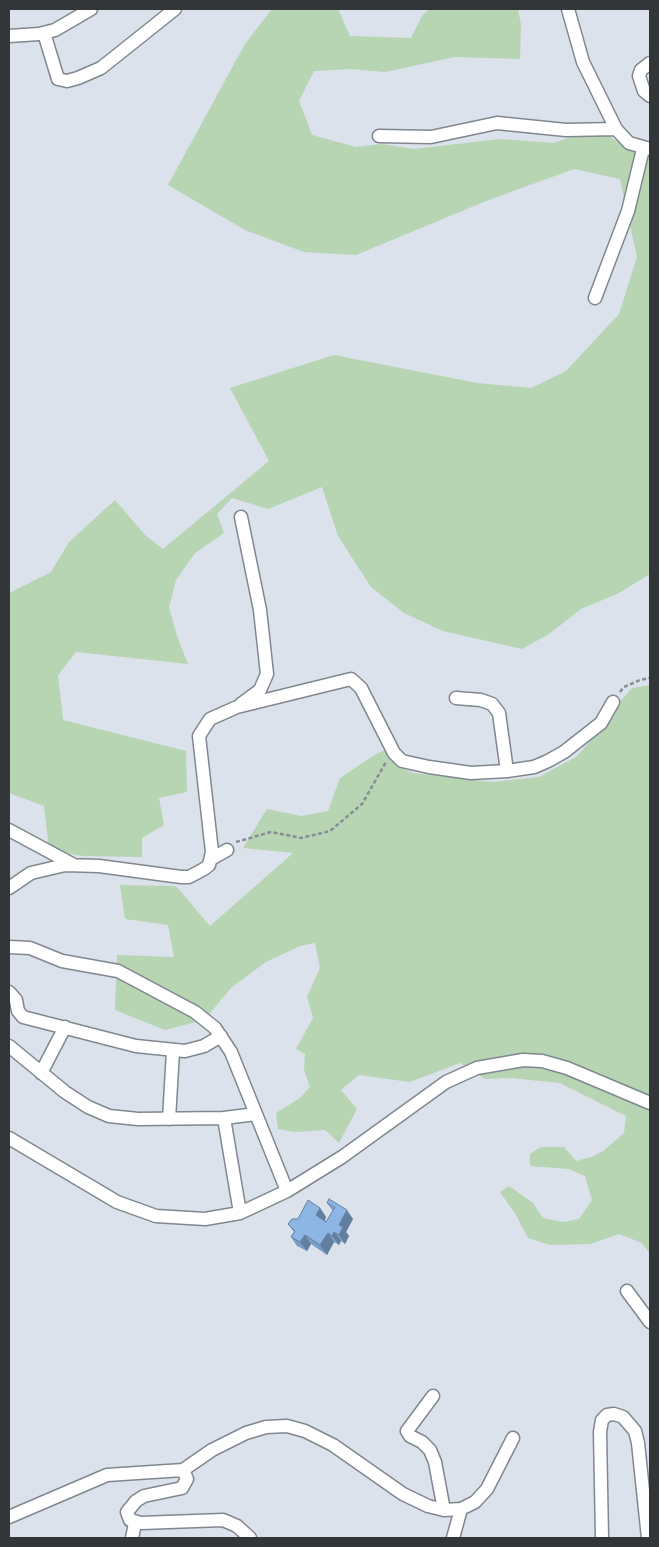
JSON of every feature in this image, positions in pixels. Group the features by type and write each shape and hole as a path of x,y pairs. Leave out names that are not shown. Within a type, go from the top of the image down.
{"street":[{"path":"9,36 44,33 55,30 80,13 91,9"},
{"path":"44,33 58,79 61,81 78,78 102,68 175,9"},
{"path":"568,9 583,62 616,129 629,143 647,149 628,211 595,298"},
{"path":"650,63 641,70 639,76 644,91 650,96"},
{"path":"379,136 432,137 497,123 566,130 616,129"},
{"path":"211,859 211,837 199,736 210,719 236,707 260,690 267,674 260,610 240,517"},
{"path":"236,707 351,679 364,693 394,753 407,763 471,773 534,767 564,752 601,723 613,702"},
{"path":"456,698 481,700 492,704 499,713 507,771"},
{"path":"9,830 74,865"},
{"path":"9,888 31,873 74,865 131,869 189,877 204,869 211,859 227,850"},
{"path":"9,947 30,948 62,961 118,971 195,1012 221,1036 231,1052 287,1190"},
{"path":"9,992 16,1000 18,1011 23,1017 136,1046 185,1051 204,1046 221,1036"},
{"path":"41,1073 65,1027"},
{"path":"9,1046 65,1092 88,1107 108,1116 169,1119 224,1118 256,1114"},
{"path":"169,1119 173,1051"},
{"path":"9,1138 117,1202 143,1212 156,1216 181,1219 221,1218 240,1213 287,1190 342,1157 446,1082 477,1068 523,1060 542,1061 567,1068 650,1103"},
{"path":"224,1118 240,1213"},
{"path":"627,1291 650,1322"},
{"path":"433,1396 407,1431 410,1436 422,1442 430,1450 435,1462 444,1510"},
{"path":"602,1538 600,1432 602,1420 607,1415 614,1414 623,1417 630,1423 636,1437 648,1538"},
{"path":"9,1517 107,1475 183,1470 212,1450 246,1433 266,1427 287,1426 305,1431 333,1445 404,1494 428,1506 444,1510 461,1509 475,1502 488,1489 513,1438"},
{"path":"183,1470 187,1478 182,1488 144,1496 130,1506 128,1516 135,1522 223,1520 237,1526 250,1538"},
{"path":"453,1538 461,1509"},
{"path":"132,1538 135,1522"}],"path":[{"path":"613,702 624,687 650,678"},
{"path":"227,850 234,843 246,838 271,832 301,838 330,831 362,804 384,765 394,753"}],"green space":[{"path":"272,9 338,9 350,36 411,38 422,16 429,9 518,9 521,25 520,59 455,57 385,72 350,69 314,71 299,101 312,135 356,147 382,144 414,149 500,139 554,143 598,128 614,140 650,156 650,574 619,593 581,609 549,634 522,649 443,631 404,613 371,587 338,536 322,487 268,509 232,498 217,514 224,533 195,553 176,580 169,607 177,636 188,664 76,652 58,675 63,720 186,751 187,792 159,798 164,825 142,838 142,857 83,856 49,850 44,806 9,793 9,593 51,572 69,542 115,500 145,535 163,549 269,461 230,388 334,355 477,383 531,388 566,371 619,314 637,257 620,179 574,169 486,201 356,255 304,252 245,230 168,185 245,44"},
{"path":"650,685 650,1254 642,1243 619,1234 590,1244 550,1245 528,1238 516,1215 500,1192 509,1186 533,1203 543,1218 563,1222 579,1219 592,1200 585,1176 569,1169 530,1166 530,1154 541,1147 564,1147 576,1161 591,1157 603,1151 624,1133 626,1116 560,1083 511,1078 485,1079 460,1063 410,1082 359,1075 341,1090 357,1109 339,1143 325,1130 295,1132 278,1129 276,1113 300,1098 310,1087 304,1070 305,1054 296,1049 313,1018 307,997 320,968 315,943 300,946 266,962 232,987 204,1020 165,1030 115,1010 117,955 174,957 168,925 125,919 120,885 176,886 210,926 293,853 243,848 267,809 301,816 328,811 340,778 376,754 386,750 396,766 413,773 492,782 539,777 576,757 609,721 618,704 632,688"}],"building":[{"path":"329,1199 347,1210 339,1225 343,1227 339,1235 334,1232 332,1236 328,1233 320,1245 305,1235 300,1242 291,1237 295,1231 288,1224 292,1219 298,1219 308,1200 320,1208 316,1215 326,1222 335,1207 327,1203"}]}
